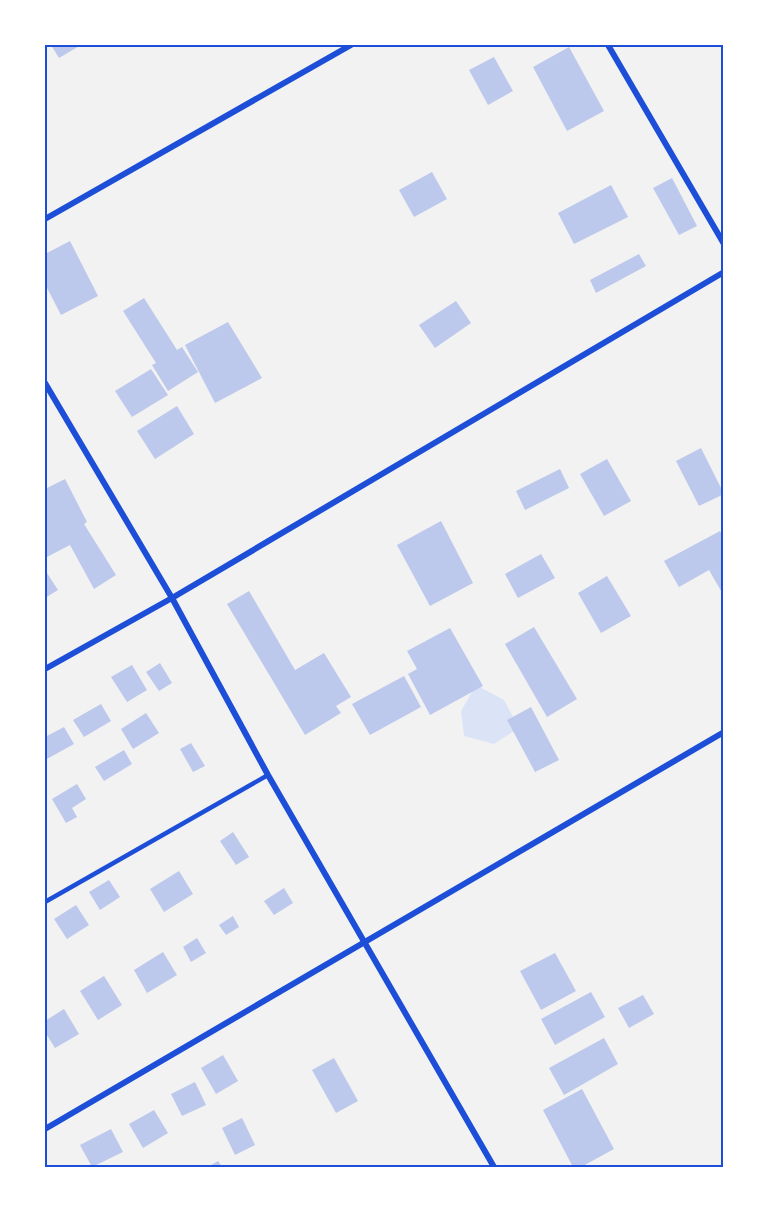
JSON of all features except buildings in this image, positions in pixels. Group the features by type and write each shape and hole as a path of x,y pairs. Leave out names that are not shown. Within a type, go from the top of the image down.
{"street":[{"path":"45,219 351,45"},
{"path":"608,45 724,244"},
{"path":"45,669 172,598 724,272"},
{"path":"45,383 172,598 268,775 494,1167"},
{"path":"45,1129 724,732"}],"lane":[{"path":"45,902 268,775"}],"shaded area":[{"path":"476,685 504,700 519,728 494,744 464,736 461,711"}]}
